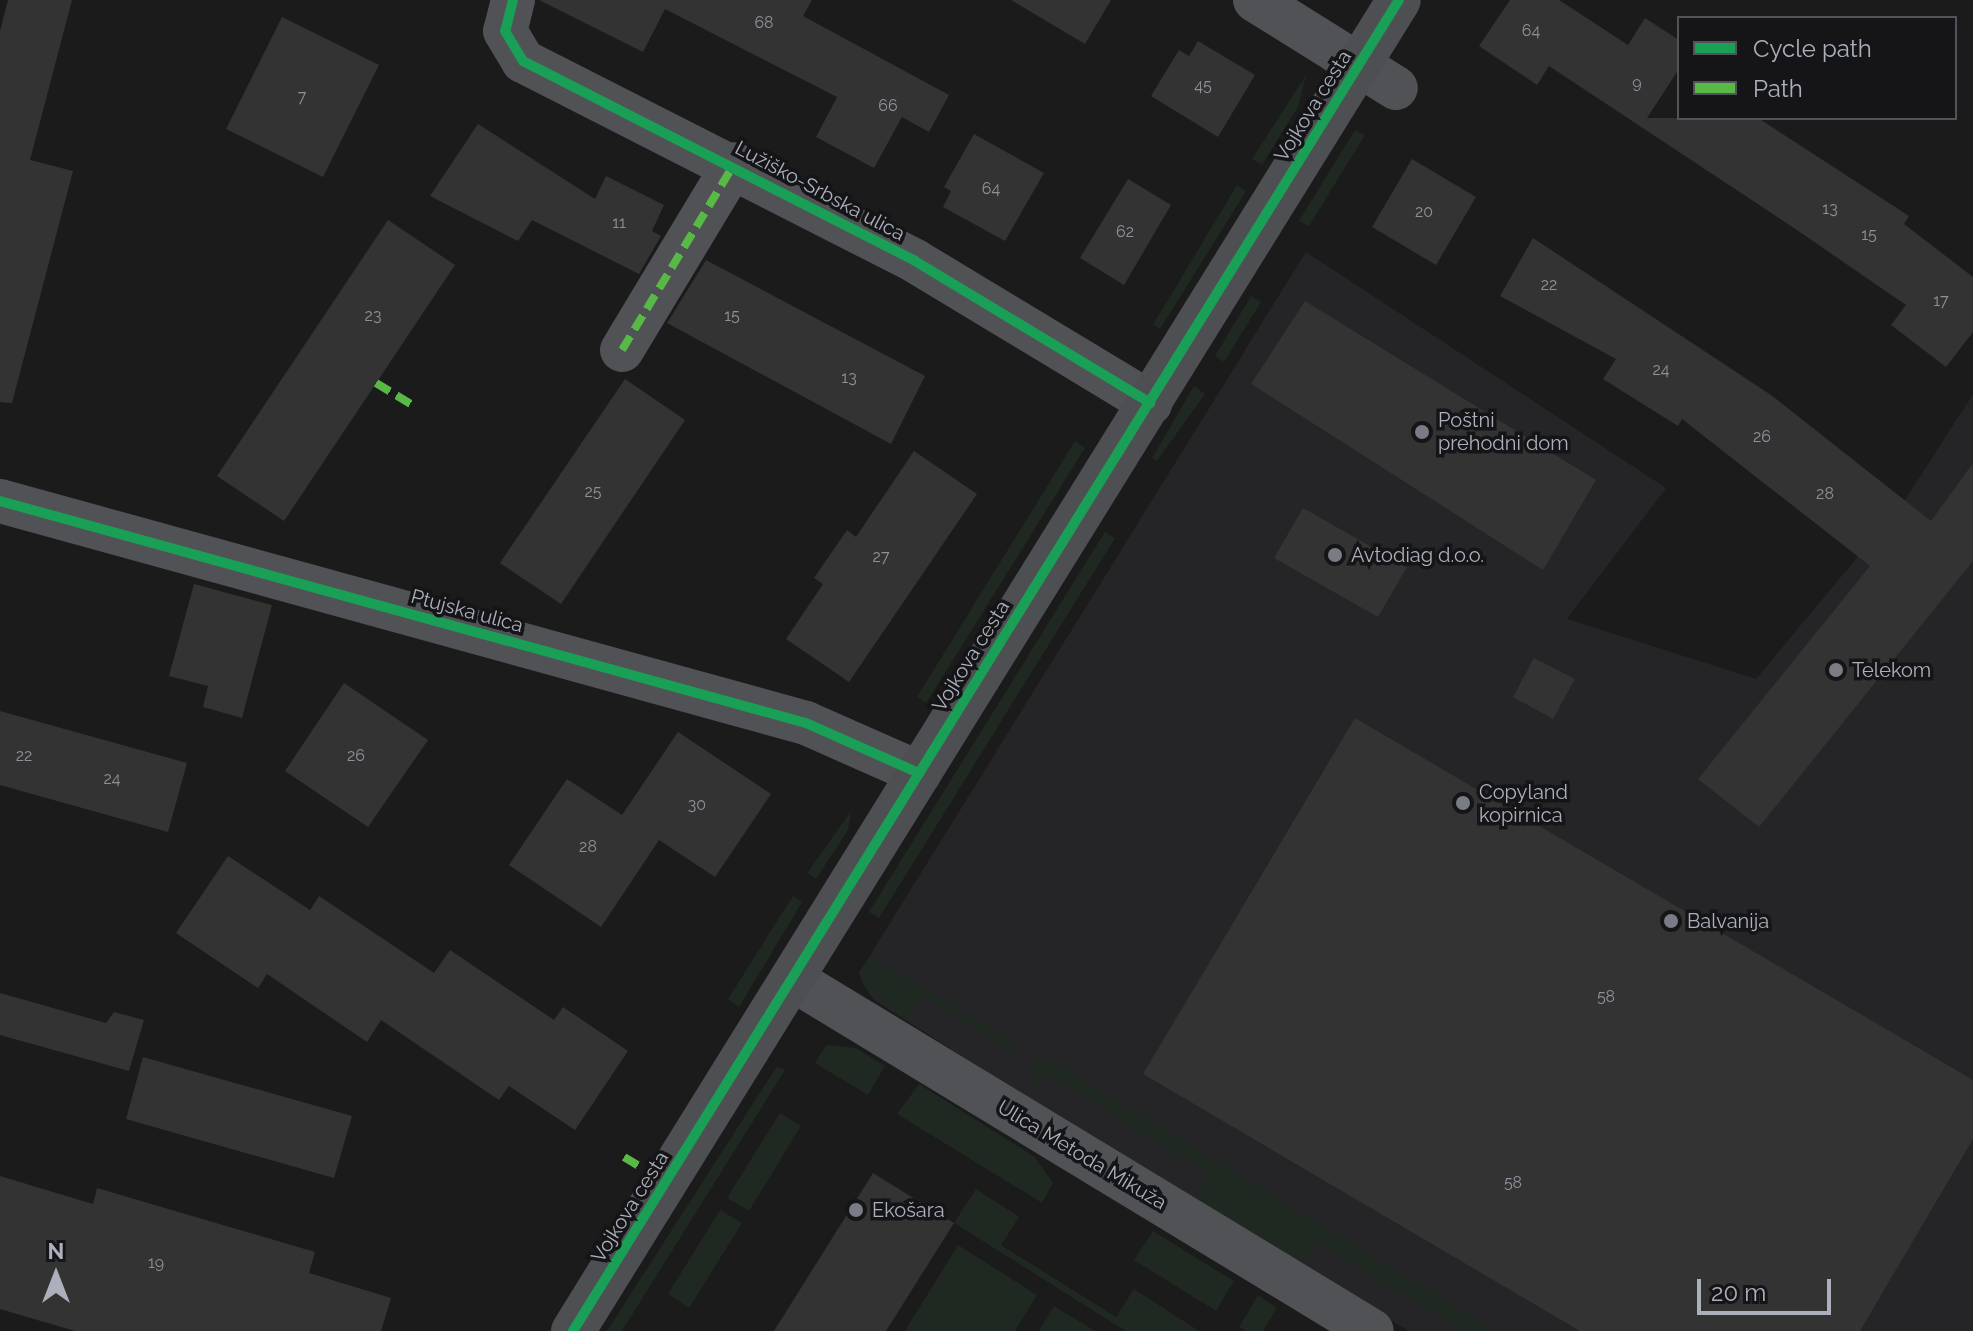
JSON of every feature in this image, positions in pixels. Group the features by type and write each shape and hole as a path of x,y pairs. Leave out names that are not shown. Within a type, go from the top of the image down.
{"street":[{"path":"1255,0 1396,88"},
{"name":"Vojkova cesta","path":"573,1331 1399,0"},
{"name":"Lužiško-Srbska ulica","path":"512,1 507,43 523,61 734,164 915,261 1150,403"},
{"path":"622,350 734,164"},
{"name":"Ptujska ulica","path":"0,501 806,723 919,773"},
{"name":"Ulica Metoda Mikuža","path":"792,979 1372,1331"}],"shaded area":[{"path":"1306,75 1298,107 1262,165 1252,159"},
{"path":"1355,130 1365,135 1309,226 1299,221"},
{"path":"1237,185 1246,191 1160,329 1153,325"},
{"path":"1306,252 1666,488 1567,619 1756,679 1905,500 1973,394 1973,1331 1409,1331 1028,1098 874,1000 864,986 859,973"},
{"path":"1251,296 1261,302 1224,362 1215,356"},
{"path":"1194,386 1205,394 1157,461 1152,458"},
{"path":"1075,441 1085,448 926,703 917,697"},
{"path":"1105,532 1115,538 879,918 869,912"},
{"path":"851,811 848,830 816,879 807,873"},
{"path":"793,896 802,902 739,1007 728,999"},
{"path":"870,956 1014,1041 1008,1050 923,996 907,1021 864,986 859,973"},
{"path":"826,1045 856,1048 885,1066 868,1095 815,1063"},
{"path":"1041,1057 1496,1331 1461,1331 1318,1242 1303,1265 1195,1201 1211,1176 1045,1073 1035,1086 1031,1070"},
{"path":"777,1066 785,1070 622,1331 607,1331"},
{"path":"919,1084 1035,1157 1053,1183 1042,1203 897,1114"},
{"path":"780,1113 801,1126 749,1211 727,1198"},
{"path":"976,1189 1019,1217 1001,1245 1116,1317 1134,1289 1199,1331 1126,1331 954,1223"},
{"path":"720,1210 742,1223 689,1308 668,1294"},
{"path":"1153,1231 1234,1281 1216,1311 1134,1260"},
{"path":"958,1245 1037,1295 1015,1331 905,1331"},
{"path":"1258,1295 1277,1308 1263,1331 1246,1331 1239,1327"},
{"path":"1054,1306 1095,1331 1039,1331"}],"building":[{"path":"8,0 72,0 30,160 73,171 12,403 0,402 0,31"},
{"path":"539,0 812,0 803,16 949,95 929,132 902,117 874,168 816,137 837,97 665,9 643,52"},
{"path":"1011,0 1111,0 1085,44"},
{"path":"1510,0 1559,0 1628,45 1645,18 1677,39 1677,72 1647,118 1761,120 1909,216 1904,224 1973,277 1973,332 1946,367 1891,325 1906,305 1549,66 1537,85 1479,46"},
{"path":"282,17 379,65 323,177 226,129"},
{"path":"1198,41 1255,75 1218,137 1151,96 1179,50 1189,56"},
{"path":"478,124 595,199 606,176 664,205 652,231 661,236 639,274 532,220 518,241 430,196"},
{"path":"974,134 1044,173 1005,241 943,207 951,191 944,187"},
{"path":"1412,159 1476,197 1436,265 1372,227"},
{"path":"1128,179 1171,205 1124,285 1080,258"},
{"path":"388,220 455,265 284,521 217,476"},
{"path":"1533,238 1771,395 1931,521 1973,463 1973,561 1759,827 1698,779 1870,566 1682,419 1678,426 1603,379 1616,359 1500,296"},
{"path":"706,260 925,376 891,444 667,323"},
{"name":"Poštni prehodni dom","path":"1305,301 1596,480 1543,570 1251,384"},
{"path":"625,379 685,420 561,604 500,563"},
{"path":"914,451 977,494 849,682 786,639 823,584 814,578 847,530 856,537"},
{"path":"1303,508 1407,567 1378,617 1274,558"},
{"path":"194,584 272,605 242,718 203,707 208,686 169,676"},
{"path":"1534,658 1575,679 1553,719 1513,697"},
{"path":"344,683 428,740 368,827 285,771"},
{"path":"0,711 187,763 168,832 0,785"},
{"path":"1355,718 1973,1080 1973,1139 1860,1331 1580,1331 1143,1074"},
{"path":"678,732 771,794 715,877 659,840 601,927 509,865 567,779 622,815"},
{"path":"228,856 310,910 319,896 434,973 450,950 554,1020 563,1007 628,1051 575,1130 509,1086 499,1100 381,1020 367,1042 267,974 258,988 176,933"},
{"path":"0,993 106,1023 114,1012 144,1020 129,1071 0,1035"},
{"path":"143,1057 352,1116 334,1178 126,1119"},
{"path":"873,1173 954,1223 886,1331 774,1331"},
{"path":"0,1176 93,1204 97,1188 315,1252 309,1273 391,1298 381,1331 75,1331 0,1309"}],"marked path":[{"path":"622,350 734,164"},
{"path":"376,383 414,406"},
{"path":"624,1157 639,1166"}],"cycle path":[{"path":"513,0 505,31 523,61 915,261 1150,403"},
{"path":"573,1331 1399,0"},
{"path":"0,501 806,723 919,773"}],"place":[{"name":"Poštni prehodni dom","path":"1422,432"},
{"name":"Avtodiag d.o.o.","path":"1335,555"},
{"name":"Telekom","path":"1836,670"},
{"name":"Copyland kopirnica","path":"1463,803"},
{"name":"Balvanija","path":"1671,921"},
{"name":"Ekošara","path":"856,1210"}]}
